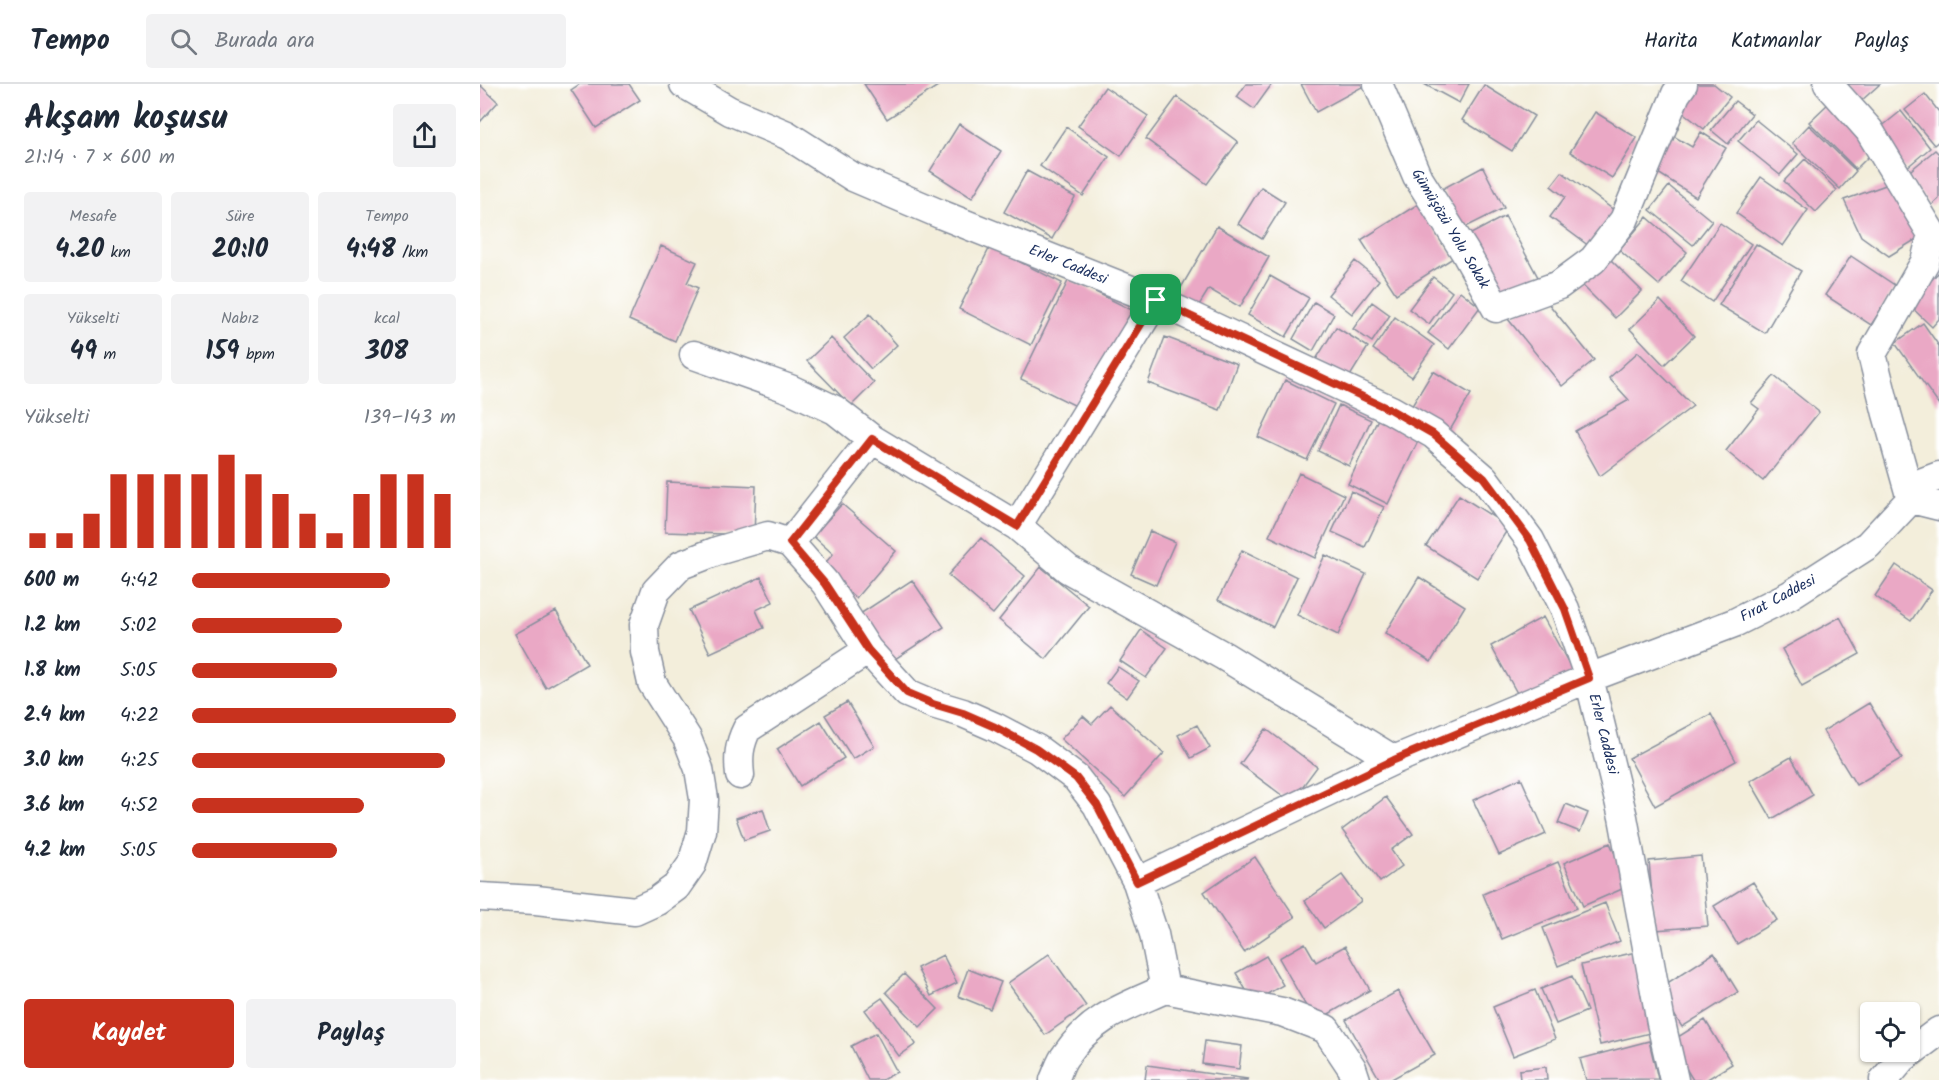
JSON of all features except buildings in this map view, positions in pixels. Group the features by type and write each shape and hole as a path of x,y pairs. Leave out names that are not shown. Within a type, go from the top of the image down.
{"street":[{"name":"Erler Caddesi","path":"684,84 730,111 787,135 853,177 1156,300 1391,410 1433,434 1484,478 1530,540 1565,609 1589,678 1623,817 1661,1023 1674,1080"},
{"name":"Gümüşözü Yolu Sokak","path":"1378,84 1417,176 1497,308 1559,285 1593,260 1624,220 1676,94 1683,84"},
{"path":"1828,84 1869,130 1932,234 1925,262 1872,354 1911,499 1939,506"},
{"path":"1017,526 1156,300"},
{"path":"694,355 790,389 836,410 872,439 1017,526 1068,569 1224,656 1394,760"},
{"path":"790,543 872,439"},
{"name":"Fırat Caddesi","path":"1137,882 1394,760 1589,678 1734,622 1790,595 1868,545 1911,499 1923,482 1939,476"},
{"path":"480,897 536,900 635,911 657,901 676,886 692,864 702,831 704,799 699,769 687,738 652,682 645,652 644,625 656,591 681,565 717,551 768,536 790,543 825,584 868,650 907,693 995,727 1036,749 1076,778 1097,805 1137,882 1154,934 1165,989"},
{"path":"740,775 738,755 747,729 868,650"},
{"path":"1054,1080 1064,1056 1084,1032 1115,1010 1165,989 1282,1012 1326,1029 1352,1068 1356,1080"},
{"path":"1884,1080 1903,1058 1939,1031"}],"route":[{"path":"1156,300 1391,410 1433,434 1484,478 1530,540 1565,609 1589,678 1394,760 1137,882 1097,805 1076,778 1036,749 995,727 907,693 868,650 825,584 790,543 872,439 1017,526 1156,300"}]}
